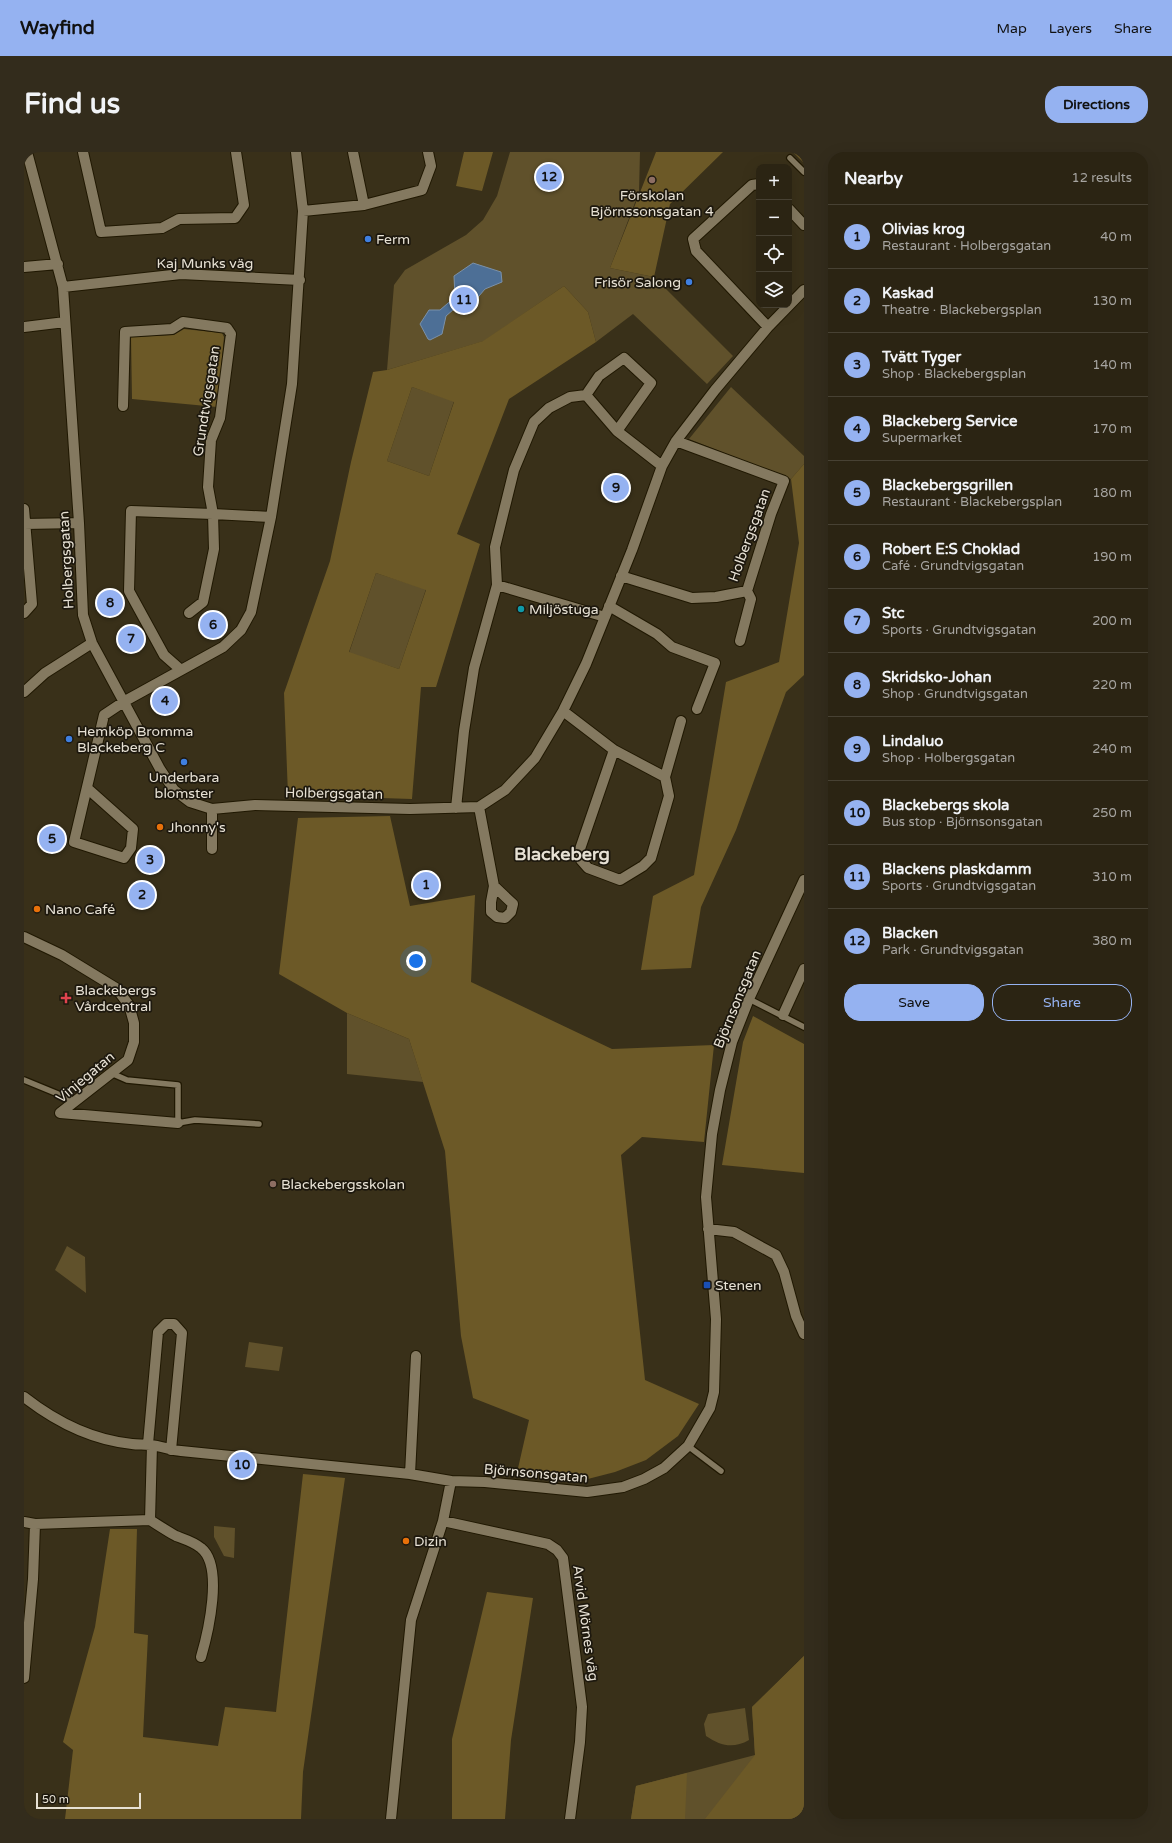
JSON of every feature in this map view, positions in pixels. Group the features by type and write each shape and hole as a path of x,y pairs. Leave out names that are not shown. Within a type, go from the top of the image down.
{"street":[{"name":"Holbergsgatan","path":"27,152 58,264 63,288 79,523 83,615 92,643 125,701 160,769 174,790 190,802 212,809 255,805 410,809 479,807"},
{"path":"83,152 101,232 162,228 179,219 235,218 244,205 236,152"},
{"path":"87,788 133,829 131,848 124,858 74,842 104,715 125,701 224,647 241,630 251,612 271,517 292,384 300,280 303,211 296,152"},
{"path":"353,152 364,205"},
{"path":"303,211 364,205 422,190 431,166 428,152"},
{"path":"756,184 752,185 693,239 696,251 768,327"},
{"path":"792,212 804,225"},
{"path":"24,267 58,264"},
{"name":"Kaj Munks väg","path":"63,288 181,274 300,280"},
{"path":"494,886 479,807 505,790 535,758 563,711 586,664 605,617 662,466 676,441 715,390 768,327 804,290"},
{"path":"24,327 65,322"},
{"name":"Grundtvigsgatan","path":"123,406 125,332 172,329 183,322 227,328 231,334 220,418 211,440 208,487 213,514 214,549 203,602 189,613"},
{"path":"456,808 464,731 474,668 497,585 495,548 514,470 534,422 549,408 570,397 586,395 600,376 624,358 651,383 617,431"},
{"path":"586,395 617,431 662,466"},
{"name":"Holbergsgatan","path":"621,576 671,593 692,598 716,597 747,591 771,514 784,481 676,441"},
{"path":"24,509 32,604 24,613"},
{"path":"180,670 164,655 129,591 132,511 271,517"},
{"path":"25,524 79,523"},
{"path":"497,585 605,617"},
{"path":"740,641 751,599 747,591"},
{"path":"609,606 657,634 672,647 715,663 697,709"},
{"path":"24,692 45,673 92,643"},
{"path":"563,711 614,750 665,777"},
{"path":"614,750 580,848 581,860 588,868 620,880 643,866 651,858 669,796 665,777 681,721"},
{"path":"212,809 212,849"},
{"name":"Björnsonsgatan","path":"24,1397 46,1415 76,1430 105,1439 132,1444 150,1445 171,1450 410,1474 450,1482 485,1482 587,1492 623,1487 664,1468 688,1446 710,1408 714,1392 716,1319 706,1197 712,1134 720,1090 732,1042 749,999 804,880"},
{"name":"Vinjegatan","path":"24,936 62,955 116,988 129,1005 134,1023 134,1042 128,1060 60,1113 178,1123"},
{"path":"784,1015 804,969"},
{"path":"708,1229 734,1232 776,1255 784,1272 796,1316 804,1334"},
{"path":"150,1520 150,1445 158,1332 166,1324 174,1324 182,1333 171,1450"},
{"path":"410,1474 416,1356"},
{"path":"391,1819 411,1620 443,1521 450,1482"},
{"path":"24,1522 35,1524 150,1520 202,1548 209,1562 213,1600 210,1625 202,1657"},
{"name":"Arvid Mörnes väg","path":"443,1521 548,1544 557,1550 563,1558 582,1707 580,1742 570,1819"},
{"path":"24,1678 33,1580 35,1524"}],"lane":[{"path":"790,158 804,172"},
{"path":"749,999 784,1015 804,1027"},
{"path":"112,1073 127,1080 178,1085 178,1123 195,1120 259,1124"},
{"path":"24,1080 76,1101"},
{"path":"688,1446 721,1471"}],"shaded area":[{"path":"464,152 493,152 482,191 456,186"},
{"path":"510,152 640,152 639,192 610,268 654,277 733,356 707,384 633,314 596,342 588,312 564,286 484,341 387,370 394,285 405,270 466,235 483,220 497,196"},
{"path":"656,152 723,152 670,204 654,277 610,268"},
{"path":"793,152 804,152 804,163"},
{"path":"564,286 588,312 596,342 509,399 457,534 480,544 436,687 421,687 412,799 288,795 284,693 330,561 351,462 373,372 387,370 483,341","holes":["412,387 454,402 429,476 387,461","376,573 426,590 399,669 349,652"]},
{"path":"184,329 222,333 224,337 217,407 132,399 131,337 174,335"},
{"path":"412,387 454,401 429,476 387,461"},
{"path":"731,387 804,456 804,464 791,479 689,439"},
{"path":"804,464 804,675 786,692 736,830 701,907 691,968 641,970 653,896 694,875 726,682 779,662 799,543 791,479"},
{"path":"376,573 426,589 399,669 349,653"},
{"path":"390,816 410,906 475,895 471,982 612,1049 714,1045 704,1142 642,1137 621,1155 645,1380 699,1404 678,1436 646,1460 615,1472 580,1481 516,1477 529,1420 473,1398 461,1336 445,1151 409,1039 347,1013 279,974 298,818"},
{"path":"347,1013 409,1039 423,1082 347,1074"},
{"path":"753,1016 804,1044 804,1173 722,1165 743,1042"},
{"path":"67,1246 85,1257 86,1293 55,1270"},
{"path":"249,1342 283,1347 279,1371 245,1367"},
{"path":"303,1474 345,1478 303,1772 301,1819 65,1819 73,1750 63,1742 95,1627 110,1529 137,1529 134,1633 148,1635 143,1737 218,1746 225,1707 276,1712"},
{"path":"214,1526 235,1528 234,1558 224,1556 214,1537"},
{"path":"487,1592 533,1598 511,1740 505,1819 452,1819 452,1739"},
{"path":"804,1656 804,1819 631,1819 636,1786 755,1755 752,1707"},
{"path":"804,1656 804,1819 705,1819 755,1755 752,1707"},
{"path":"745,1708 749,1740 738,1745 727,1745 706,1736 704,1724 708,1714"},
{"path":"687,1773 685,1819 631,1819 636,1786"}],"water":[{"path":"473,263 501,272 502,282 485,289 473,303 462,302 446,316 442,334 430,340 428,339 420,324 429,310 440,310 455,297 454,276"}],"place":[{"name":"Blacken","path":"549,177"},
{"name":"Förskolan Björnssonsgatan 4","path":"652,180"},
{"name":"Ferm","path":"368,239"},
{"name":"Frisör Salong","path":"689,282"},
{"name":"Blackens plaskdamm","path":"464,300"},
{"name":"Lindaluo","path":"616,488"},
{"name":"Skridsko-Johan","path":"110,603"},
{"name":"Miljöstuga","path":"521,609"},
{"name":"Robert E:S Choklad","path":"213,625"},
{"name":"Stc","path":"131,639"},
{"name":"Blackeberg Service","path":"165,701"},
{"name":"Hemköp Bromma Blackeberg C","path":"69,739"},
{"name":"Underbara blomster","path":"184,762"},
{"name":"Jhonny's","path":"160,827"},
{"name":"Blackebergsgrillen","path":"52,839"},
{"name":"Tvätt Tyger","path":"150,860"},
{"name":"Olivias krog","path":"426,885"},
{"name":"Kaskad","path":"142,895"},
{"name":"Nano Café","path":"37,909"},
{"name":"Blackebergs Vårdcentral","path":"66,998"},
{"name":"Blackebergsskolan","path":"273,1184"},
{"name":"Stenen","path":"707,1285"},
{"name":"Blackebergs skola","path":"242,1465"},
{"name":"Dizin","path":"406,1541"}],"district":[{"name":"Blackeberg","path":"562,854"}]}
